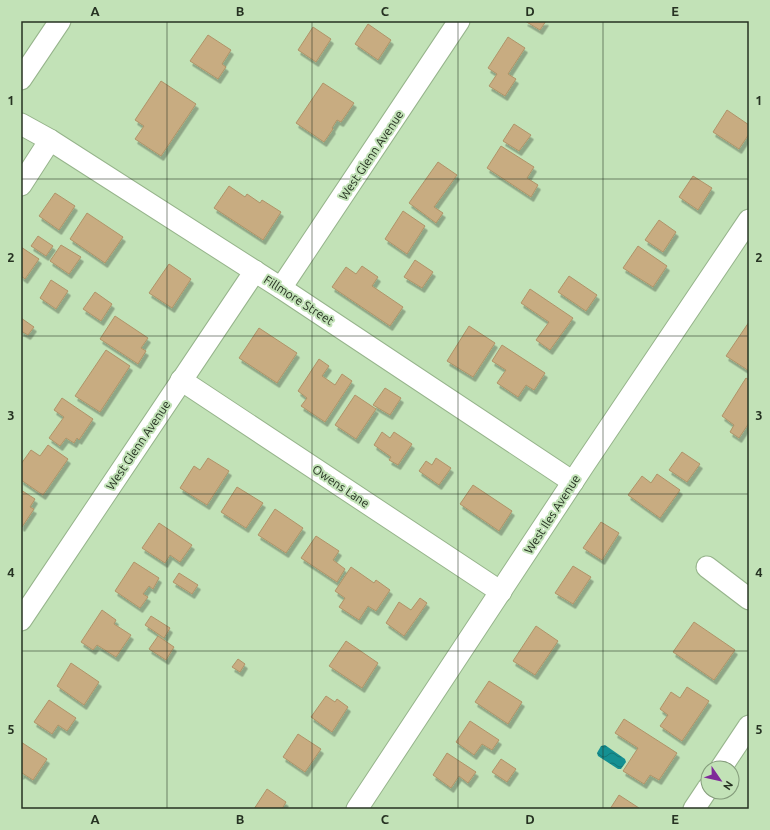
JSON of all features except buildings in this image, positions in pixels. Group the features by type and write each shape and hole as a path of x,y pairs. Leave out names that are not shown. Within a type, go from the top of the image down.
{"street":[{"path":"21,79 60,21"},
{"name":"West Glenn Avenue","path":"281,288 459,21"},
{"name":"Fillmore Street","path":"21,124 50,140 281,288 573,482"},
{"path":"21,185 50,140"},
{"name":"West Iles Avenue","path":"357,809 573,482 749,220"},
{"name":"West Glenn Avenue","path":"21,620 255,272"},
{"name":"Owens Lane","path":"181,380 501,592"},
{"path":"707,567 749,599"},
{"path":"726,760 749,726"},
{"path":"694,809 700,800"}],"water":[{"path":"605,745 625,759 626,762 621,769 618,769 598,756 597,753 601,746"}]}
